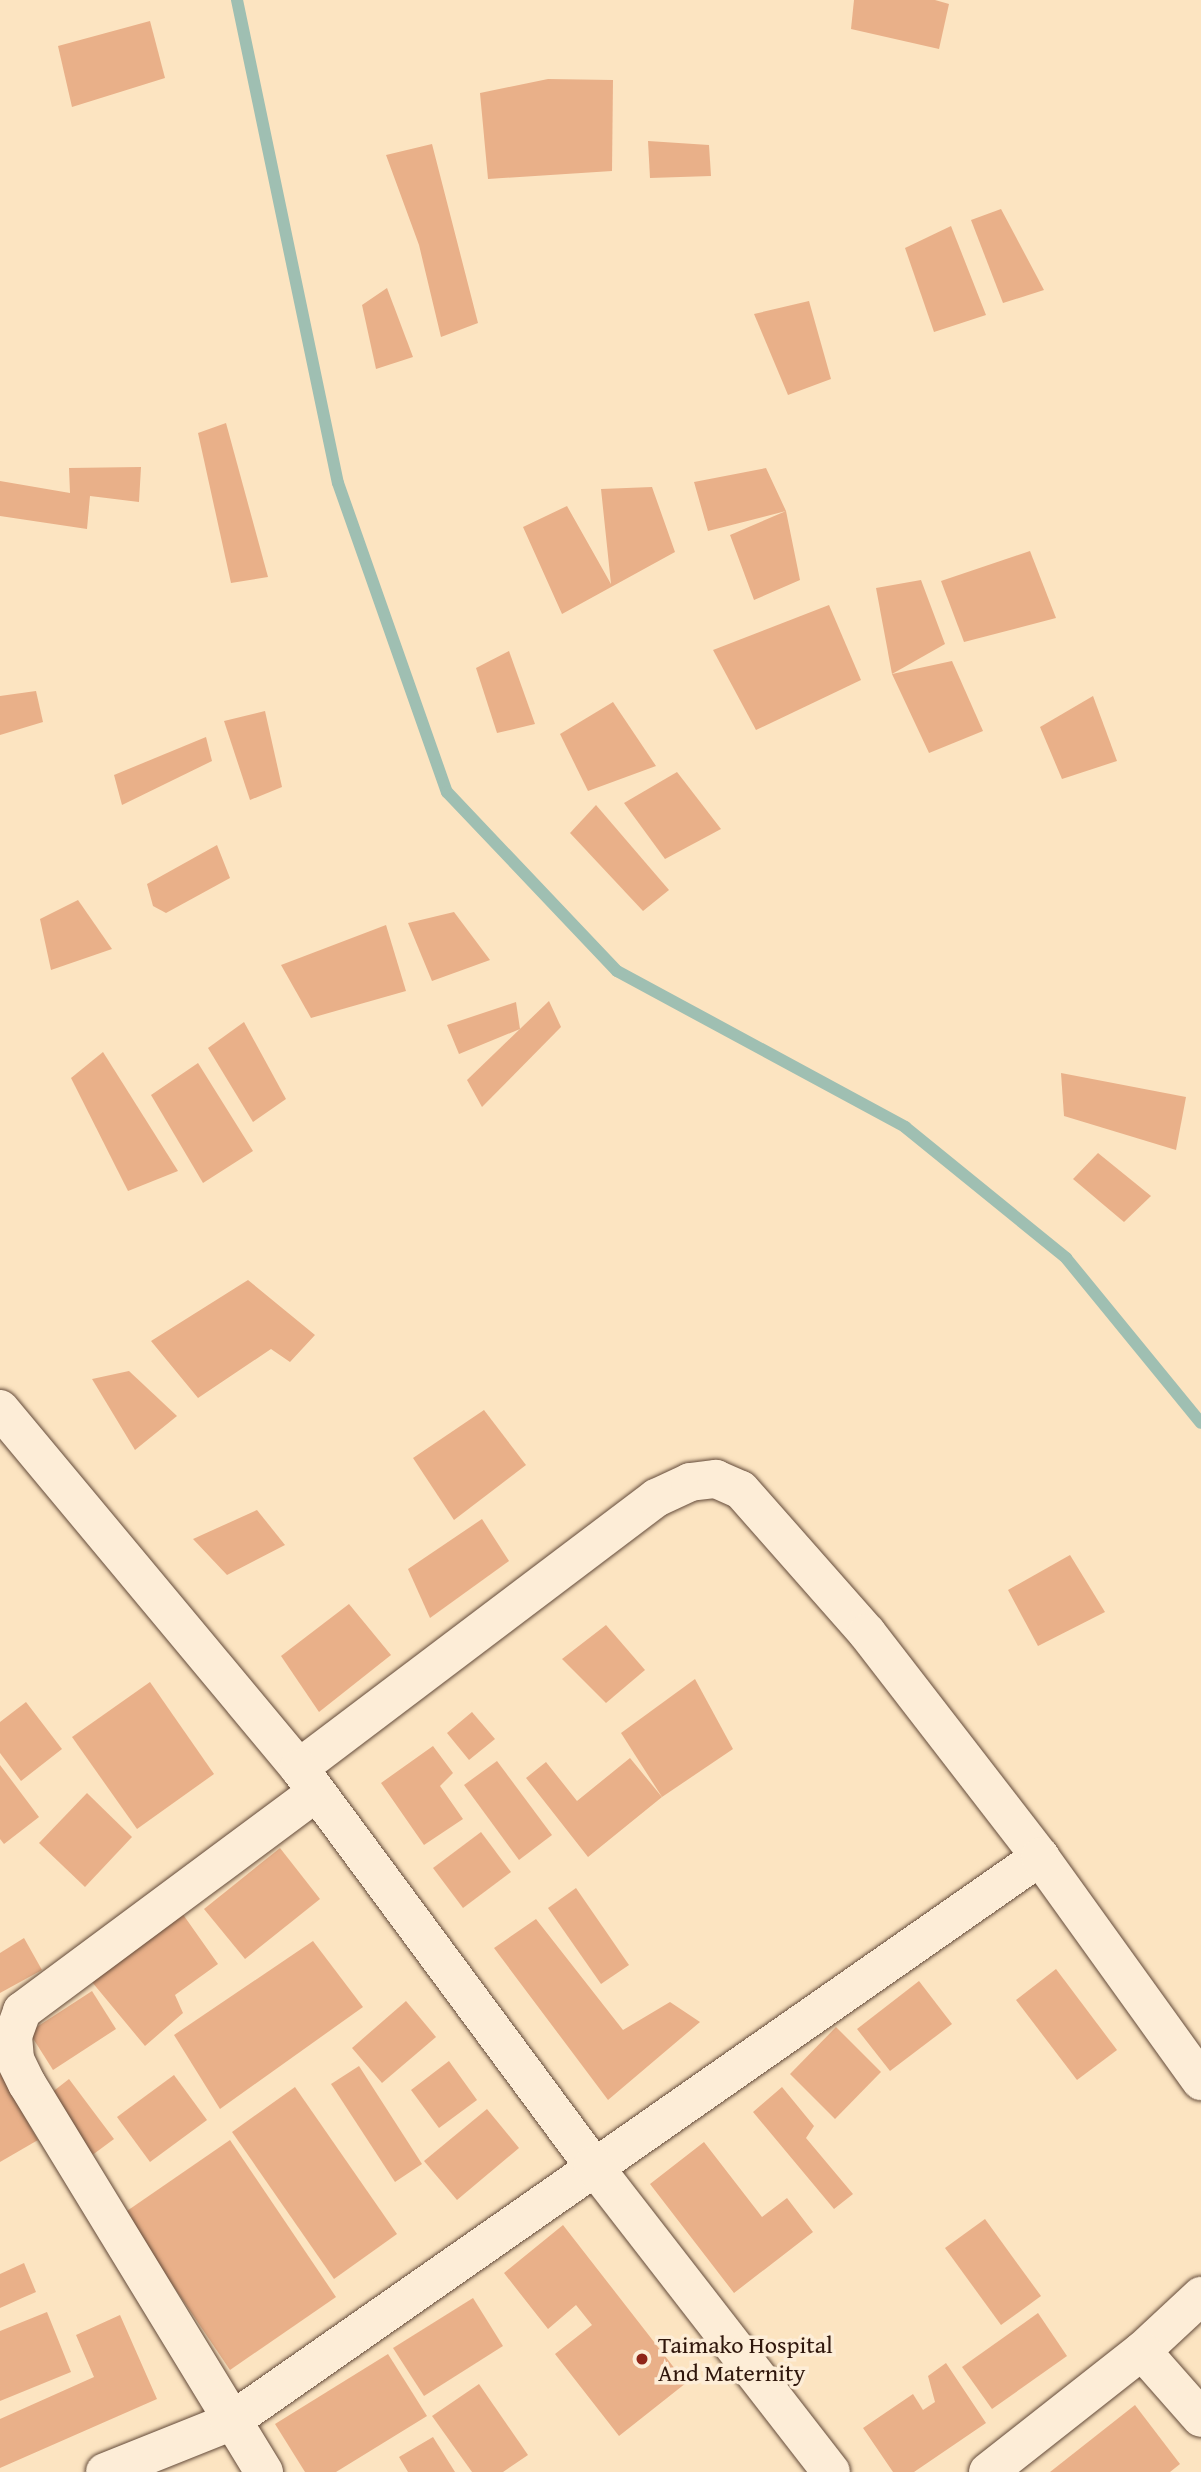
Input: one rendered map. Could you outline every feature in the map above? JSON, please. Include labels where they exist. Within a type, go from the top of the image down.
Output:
[{"type":"street","points":[[2,1414],[307,1781],[593,2165],[831,2472]]},
{"type":"street","points":[[264,2472],[230,2422],[27,2084],[15,2059],[13,2036],[22,2011],[656,1498],[690,1482],[716,1479],[741,1490],[867,1633],[1040,1857],[1201,2081]]},
{"type":"street","points":[[104,2472],[230,2422],[593,2165],[1040,1857]]},
{"type":"street","points":[[988,2472],[1142,2351],[1201,2296]]},
{"type":"street","points":[[1142,2351],[1201,2417]]},
{"type":"building","points":[[854,0],[935,0],[949,4],[939,49],[851,29]]},
{"type":"building","points":[[150,21],[165,78],[72,107],[58,46]]},
{"type":"building","points":[[548,79],[613,80],[612,171],[488,179],[480,93]]},
{"type":"building","points":[[648,141],[709,145],[711,176],[650,178]]},
{"type":"building","points":[[432,144],[478,323],[441,337],[419,245],[386,155]]},
{"type":"building","points":[[1001,209],[1044,290],[1003,303],[971,220]]},
{"type":"building","points":[[951,226],[986,315],[934,332],[905,248]]},
{"type":"building","points":[[387,288],[413,357],[376,369],[362,305]]},
{"type":"building","points":[[809,301],[831,379],[788,395],[754,314]]},
{"type":"building","points":[[226,423],[268,577],[231,583],[198,433]]},
{"type":"building","points":[[141,467],[139,502],[90,496],[87,529],[0,516],[0,481],[70,493],[69,468]]},
{"type":"building","points":[[766,468],[786,511],[708,531],[694,482]]},
{"type":"building","points":[[652,487],[675,552],[562,614],[523,527],[567,506],[611,584],[601,489]]},
{"type":"building","points":[[786,511],[800,580],[754,600],[730,535]]},
{"type":"building","points":[[1030,551],[1056,618],[964,642],[941,581]]},
{"type":"building","points":[[921,580],[945,644],[892,674],[876,588]]},
{"type":"building","points":[[829,605],[861,680],[756,730],[713,650]]},
{"type":"building","points":[[509,651],[535,724],[497,733],[476,668]]},
{"type":"building","points":[[952,661],[983,731],[929,753],[892,674]]},
{"type":"building","points":[[36,691],[43,722],[0,735],[0,696]]},
{"type":"building","points":[[1093,696],[1117,761],[1062,779],[1040,727]]},
{"type":"building","points":[[613,702],[656,766],[588,791],[560,734]]},
{"type":"building","points":[[265,711],[282,787],[250,800],[224,721]]},
{"type":"building","points":[[206,737],[212,761],[122,805],[114,775]]},
{"type":"building","points":[[677,772],[721,829],[665,859],[624,803]]},
{"type":"building","points":[[596,805],[669,890],[643,911],[570,833]]},
{"type":"building","points":[[217,845],[230,878],[166,913],[153,906],[147,884]]},
{"type":"building","points":[[78,900],[112,949],[51,970],[40,919]]},
{"type":"building","points":[[454,912],[490,960],[432,981],[408,923]]},
{"type":"building","points":[[386,925],[406,991],[311,1018],[281,965]]},
{"type":"building","points":[[549,1001],[561,1027],[482,1107],[467,1080]]},
{"type":"building","points":[[516,1002],[520,1029],[459,1054],[447,1025]]},
{"type":"building","points":[[244,1022],[286,1099],[253,1122],[208,1048]]},
{"type":"building","points":[[103,1052],[178,1171],[128,1191],[71,1078]]},
{"type":"building","points":[[198,1063],[253,1151],[203,1183],[151,1095]]},
{"type":"building","points":[[1061,1073],[1186,1097],[1176,1150],[1064,1116]]},
{"type":"building","points":[[1098,1153],[1151,1196],[1124,1222],[1073,1179]]},
{"type":"building","points":[[248,1280],[315,1335],[290,1362],[271,1349],[198,1398],[151,1341]]},
{"type":"building","points":[[129,1371],[177,1416],[135,1450],[92,1379]]},
{"type":"building","points":[[484,1410],[526,1465],[454,1520],[413,1458]]},
{"type":"building","points":[[257,1510],[285,1545],[227,1575],[193,1539]]},
{"type":"building","points":[[482,1519],[509,1561],[430,1618],[408,1569]]},
{"type":"building","points":[[1070,1555],[1105,1612],[1038,1646],[1008,1590]]},
{"type":"building","points":[[349,1604],[391,1655],[319,1712],[281,1656]]},
{"type":"building","points":[[606,1625],[645,1670],[606,1703],[562,1659]]},
{"type":"building","points":[[695,1679],[733,1749],[662,1797],[621,1733]]},
{"type":"building","points":[[150,1682],[214,1774],[137,1829],[72,1737]]},
{"type":"building","points":[[26,1702],[62,1749],[21,1781],[0,1753],[0,1722]]},
{"type":"building","points":[[472,1712],[495,1739],[469,1760],[447,1733]]},
{"type":"building","points":[[433,1746],[453,1773],[440,1786],[463,1819],[424,1845],[381,1783]]},
{"type":"building","points":[[630,1758],[662,1797],[588,1857],[526,1778],[546,1762],[577,1801]]},
{"type":"building","points":[[497,1761],[552,1835],[519,1860],[464,1785]]},
{"type":"building","points":[[0,1765],[39,1817],[4,1844],[0,1839]]},
{"type":"building","points":[[87,1793],[132,1837],[85,1887],[39,1843]]},
{"type":"building","points":[[481,1832],[511,1872],[463,1908],[433,1868]]},
{"type":"building","points":[[280,1848],[320,1899],[245,1959],[204,1909]]},
{"type":"building","points":[[576,1888],[629,1965],[601,1984],[548,1908]]},
{"type":"building","points":[[182,1913],[218,1964],[175,1995],[183,2013],[145,2046],[92,1982]]},
{"type":"building","points":[[536,1919],[623,2030],[670,2002],[700,2022],[608,2100],[494,1948]]},
{"type":"building","points":[[24,1938],[42,1970],[0,1993],[0,1953]]},
{"type":"building","points":[[313,1941],[363,2007],[220,2109],[174,2035]]},
{"type":"building","points":[[1056,1969],[1117,2050],[1077,2080],[1016,2000]]},
{"type":"building","points":[[919,1981],[952,2024],[890,2071],[857,2029]]},
{"type":"building","points":[[92,1991],[116,2029],[53,2070],[29,2032]]},
{"type":"building","points":[[406,2001],[436,2037],[382,2083],[352,2048]]},
{"type":"building","points":[[836,2027],[881,2072],[835,2119],[790,2074]]},
{"type":"building","points":[[449,2061],[477,2100],[439,2128],[411,2090]]},
{"type":"building","points":[[359,2066],[422,2164],[395,2182],[331,2084]]},
{"type":"building","points":[[0,2073],[38,2140],[0,2162]]},
{"type":"building","points":[[174,2075],[207,2120],[150,2162],[117,2117]]},
{"type":"building","points":[[69,2079],[114,2139],[91,2156],[46,2097]]},
{"type":"building","points":[[295,2087],[397,2234],[334,2279],[232,2132]]},
{"type":"building","points":[[782,2087],[814,2126],[806,2138],[853,2194],[834,2209],[753,2112]]},
{"type":"building","points":[[487,2109],[519,2148],[457,2200],[424,2161]]},
{"type":"building","points":[[230,2140],[336,2297],[230,2370],[124,2213]]},
{"type":"building","points":[[704,2142],[762,2217],[787,2198],[813,2232],[734,2293],[650,2184]]},
{"type":"building","points":[[985,2219],[1041,2296],[1001,2325],[945,2248]]},
{"type":"building","points":[[563,2225],[686,2383],[619,2436],[555,2354],[592,2325],[576,2305],[548,2329],[504,2273]]},
{"type":"building","points":[[24,2263],[36,2292],[0,2308],[0,2274]]},
{"type":"building","points":[[473,2298],[503,2346],[424,2396],[393,2348]]},
{"type":"building","points":[[47,2312],[71,2372],[0,2401],[0,2331]]},
{"type":"building","points":[[1038,2313],[1067,2356],[992,2409],[962,2367]]},
{"type":"building","points":[[120,2315],[157,2399],[0,2468],[0,2419],[94,2377],[76,2335]]},
{"type":"building","points":[[388,2354],[427,2416],[336,2472],[305,2472],[275,2424]]},
{"type":"building","points":[[946,2363],[986,2423],[914,2472],[893,2472],[863,2428],[913,2394],[923,2410],[935,2402],[928,2376]]},
{"type":"building","points":[[479,2384],[528,2455],[503,2472],[472,2472],[432,2416]]},
{"type":"building","points":[[1135,2405],[1180,2464],[1170,2472],[1050,2472]]},
{"type":"building","points":[[433,2437],[455,2472],[408,2472],[399,2457]]},
{"type":"waterway","points":[[237,0],[338,483],[447,792],[617,971],[905,1127],[1066,1258],[1201,1423]]},
{"type":"place","name":"Taimako Hospital And Maternity","points":[[642,2359]]}]
